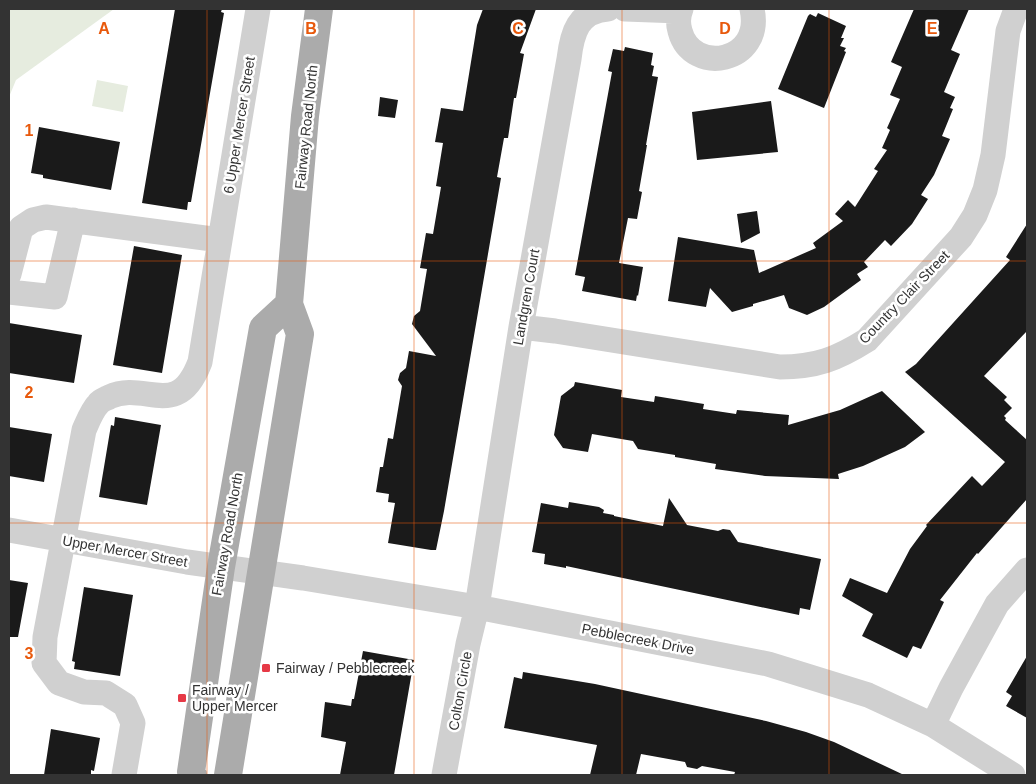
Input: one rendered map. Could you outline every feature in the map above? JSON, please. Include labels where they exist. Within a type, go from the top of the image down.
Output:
[{"type":"main road","name":"Fairway Road North","points":[[193,775],[191,772],[300,334],[289,304],[305,116],[319,9]]},
{"type":"main road","name":"Fairway Road North","points":[[228,775],[241,570],[263,328],[289,304]]},
{"type":"street","name":"6 Upper Mercer Street","points":[[124,775],[133,723],[125,705],[106,693],[84,692],[59,683],[44,662],[44,638],[84,430],[90,415],[100,402],[115,395],[132,393],[160,397],[174,394],[186,385],[195,374],[200,362],[258,9]]},
{"type":"street","name":"Landgren Court","points":[[477,607],[521,327],[572,38],[583,18],[598,9],[608,9]]},
{"type":"street","points":[[625,9],[681,10],[679,24],[682,37],[689,48],[700,55],[713,59],[726,58],[737,53],[746,44],[752,32],[754,19],[752,9]]},
{"type":"street","name":"Country Clair Street","points":[[521,327],[780,367],[799,367],[834,359],[867,340],[961,237],[975,215],[985,190],[993,155],[1008,30],[1018,9]]},
{"type":"street","points":[[9,274],[21,228],[33,220],[46,216],[220,240]]},
{"type":"street","points":[[9,292],[55,297],[73,220]]},
{"type":"street","name":"Upper Mercer Street","points":[[9,530],[241,570]]},
{"type":"street","name":"Pebblecreek Drive","points":[[241,570],[303,578],[477,607],[768,664],[868,695],[933,725],[1013,775]]},
{"type":"street","points":[[933,725],[997,604],[1027,570]]},
{"type":"street","name":"Colton Circle","points":[[444,775],[468,644],[477,607]]},
{"type":"shaded area","points":[[9,9],[114,9],[16,80],[9,97]]},
{"type":"shaded area","points":[[97,80],[128,86],[123,112],[92,106]]},
{"type":"building","points":[[175,9],[222,9],[221,12],[224,13],[191,202],[188,202],[187,210],[142,203]]},
{"type":"building","points":[[483,9],[536,9],[520,53],[524,54],[516,98],[514,98],[508,138],[504,138],[497,177],[501,178],[444,511],[436,550],[431,550],[388,543],[395,503],[388,502],[389,494],[376,492],[380,467],[383,467],[388,438],[393,439],[402,386],[398,380],[400,373],[406,368],[409,351],[436,356],[412,324],[414,316],[420,311],[427,269],[420,268],[426,233],[433,234],[441,187],[436,186],[443,143],[435,142],[441,108],[463,111],[477,25]]},
{"type":"building","points":[[914,9],[969,9],[951,50],[960,54],[944,92],[955,97],[950,108],[953,109],[942,136],[950,139],[934,175],[921,195],[928,199],[912,224],[891,246],[885,240],[864,262],[868,267],[857,274],[861,280],[824,307],[807,315],[789,308],[784,295],[732,312],[710,288],[706,307],[668,301],[678,237],[754,250],[759,273],[816,248],[813,243],[843,221],[835,214],[848,200],[855,207],[878,171],[874,169],[887,150],[882,148],[890,130],[887,128],[900,99],[890,95],[902,67],[891,62]]},
{"type":"building","points":[[818,13],[846,26],[841,38],[844,38],[840,46],[846,48],[844,51],[846,52],[824,108],[778,89],[808,16],[810,14],[816,17]]},
{"type":"building","points":[[625,47],[653,53],[651,65],[654,66],[652,76],[658,77],[639,191],[642,192],[637,219],[628,218],[619,263],[643,267],[636,301],[582,291],[585,277],[575,275],[612,72],[608,71],[613,49],[624,51]]},
{"type":"building","points":[[380,97],[398,100],[395,118],[378,116]]},
{"type":"building","points":[[771,101],[778,152],[697,160],[692,112]]},
{"type":"building","points":[[39,127],[120,142],[111,190],[43,178],[43,175],[31,173]]},
{"type":"building","points":[[757,211],[760,233],[741,243],[737,214]]},
{"type":"building","points":[[1027,224],[1027,331],[984,376],[1007,397],[1004,400],[1012,408],[1004,416],[1005,420],[1027,440],[1027,499],[977,553],[940,600],[944,602],[921,649],[913,646],[907,658],[862,636],[873,614],[842,596],[850,578],[887,593],[910,549],[926,525],[972,476],[982,486],[1005,462],[905,372],[916,364],[1010,260],[1006,257]]},
{"type":"building","points":[[134,246],[182,255],[162,373],[113,365]]},
{"type":"building","points":[[9,323],[82,335],[74,383],[9,373]]},
{"type":"building","points":[[575,382],[622,390],[621,397],[654,402],[655,396],[704,404],[703,409],[736,414],[737,410],[789,415],[788,425],[840,410],[882,391],[925,432],[905,447],[863,466],[838,474],[839,479],[765,476],[715,469],[716,464],[638,449],[633,441],[592,434],[588,452],[563,448],[554,435],[561,396],[574,386]]},
{"type":"building","points":[[115,417],[161,425],[147,505],[99,497],[111,425],[114,426]]},
{"type":"building","points":[[9,427],[52,434],[44,482],[9,476]]},
{"type":"building","points":[[669,498],[687,525],[718,531],[723,529],[730,530],[738,542],[821,559],[810,610],[800,608],[799,615],[566,566],[566,568],[544,564],[545,554],[532,552],[541,503],[568,508],[569,502],[599,507],[604,510],[603,513],[663,526]]},
{"type":"building","points":[[9,580],[28,583],[18,637],[9,637]]},
{"type":"building","points":[[84,587],[133,595],[120,676],[74,669],[75,662],[72,661]]},
{"type":"building","points":[[363,651],[414,660],[394,775],[340,775],[346,742],[321,737],[325,702],[351,706]]},
{"type":"building","points":[[1027,656],[1027,718],[1006,706],[1012,696],[1006,692]]},
{"type":"building","points":[[523,672],[595,684],[766,721],[834,742],[904,775],[734,775],[735,772],[702,766],[697,769],[687,767],[685,762],[641,754],[636,775],[590,775],[597,745],[504,728],[514,677],[522,679]]},
{"type":"building","points":[[51,729],[100,738],[94,771],[91,770],[91,775],[44,775]]},
{"type":"place","name":"Fairway / Pebblecreek","points":[[266,668]]},
{"type":"place","name":"Fairway / Upper Mercer","points":[[182,698]]}]
